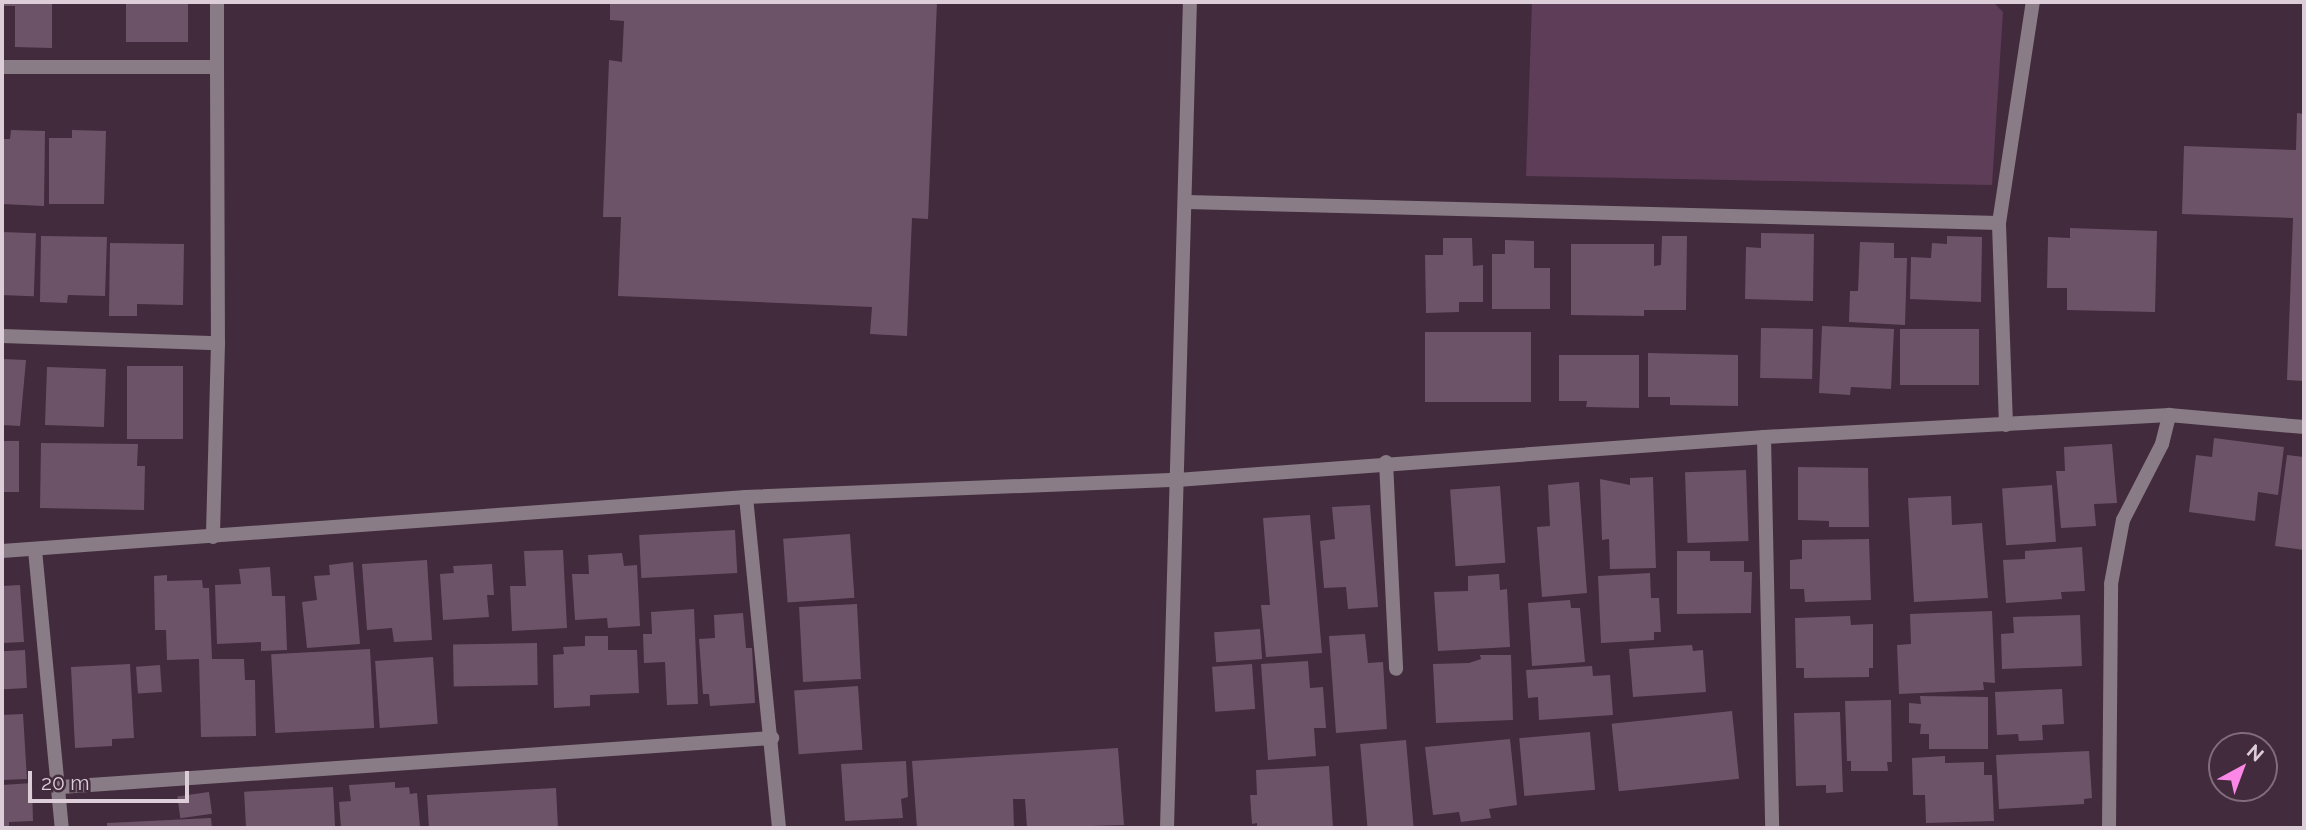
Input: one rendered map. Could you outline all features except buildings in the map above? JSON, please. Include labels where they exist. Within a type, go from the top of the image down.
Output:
[{"type":"street","points":[[213,537],[218,343],[217,2]]},
{"type":"street","points":[[1167,828],[1187,202],[1190,2]]},
{"type":"street","points":[[2006,425],[1999,223],[2033,2]]},
{"type":"street","points":[[2,67],[217,67]]},
{"type":"street","points":[[1187,202],[1999,223]]},
{"type":"street","points":[[2,336],[218,343]]},
{"type":"street","points":[[2109,828],[2111,584],[2123,520],[2162,444],[2169,415]]},
{"type":"street","points":[[2,551],[746,498],[1177,480],[1386,462],[1764,437],[2169,415],[2304,427]]},
{"type":"street","points":[[1764,437],[1772,828]]},
{"type":"street","points":[[1386,462],[1396,669]]},
{"type":"street","points":[[746,498],[779,828]]},
{"type":"street","points":[[35,550],[61,787],[62,828]]},
{"type":"street","points":[[61,787],[772,738]]},
{"type":"shaded area","points":[[1532,2],[1993,2],[2003,12],[1992,185],[1526,176]]}]
